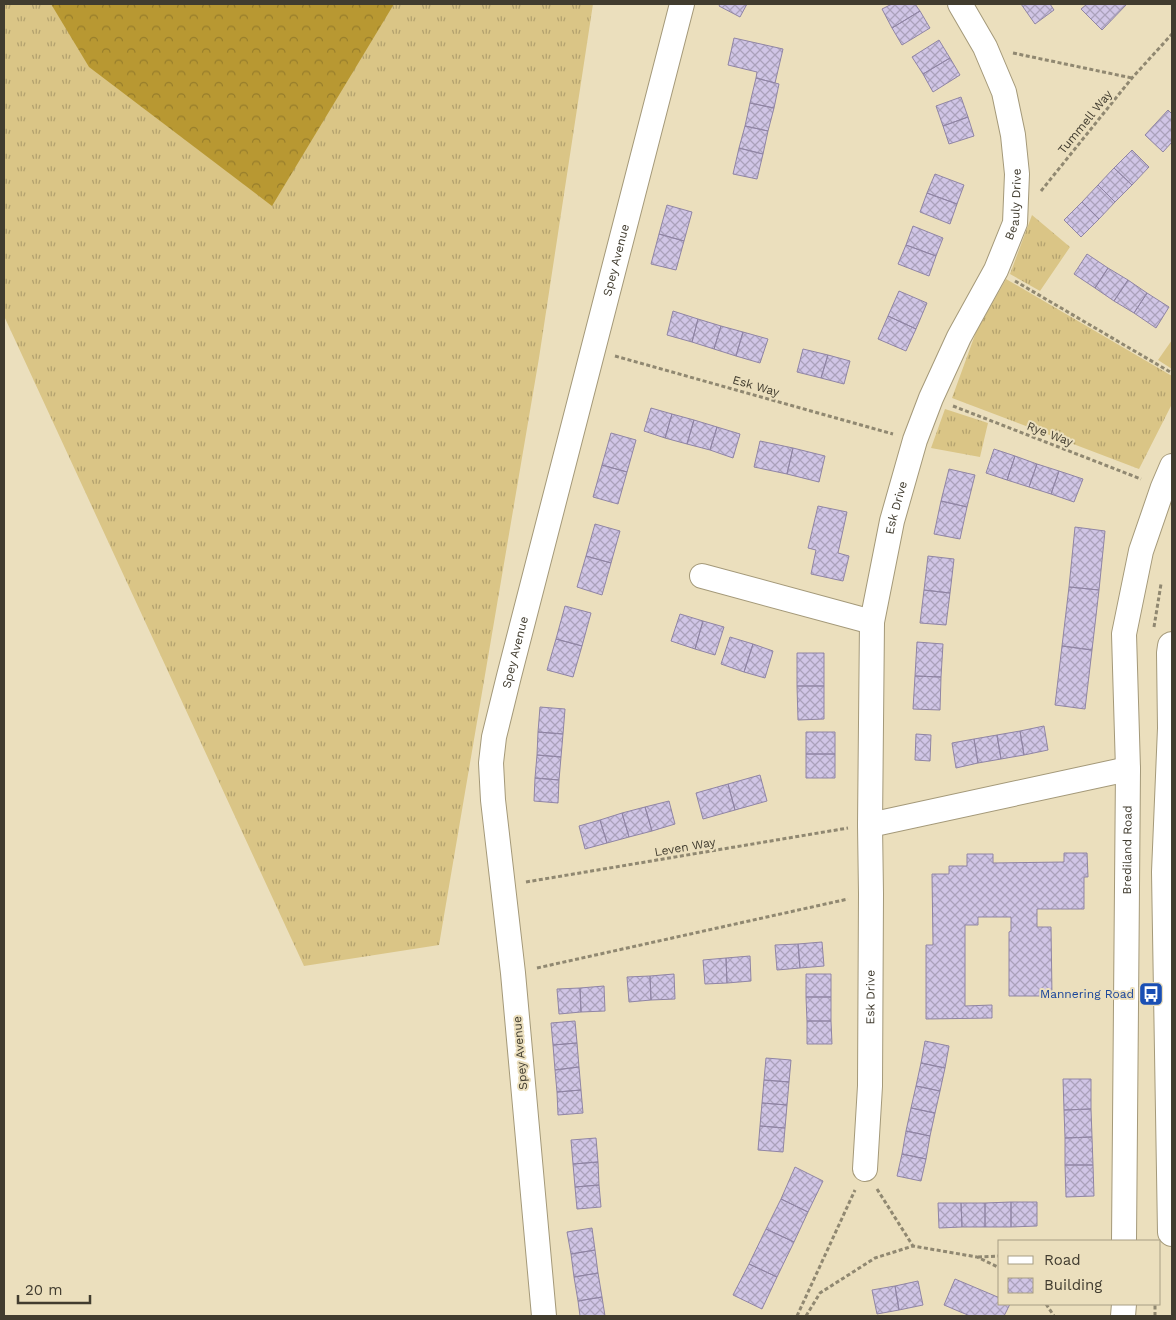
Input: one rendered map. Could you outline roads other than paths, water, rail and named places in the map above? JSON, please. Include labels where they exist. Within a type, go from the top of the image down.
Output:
[{"type":"street","name":"Spey Avenue","points":[[544,1316],[513,973],[492,791],[491,763],[494,737],[682,4]]},
{"type":"street","name":"Beauly Drive","points":[[932,398],[959,337],[996,270],[1015,223],[1017,174],[1013,135],[1004,92],[985,46],[960,4]]},
{"type":"street","name":"Esk Drive","points":[[865,1169],[870,1086],[872,622],[892,521],[915,440],[932,398]]},
{"type":"street","name":"Brediland Road","points":[[1124,1240],[1128,769],[1124,634],[1141,551],[1162,487],[1172,466]]},
{"type":"street","points":[[702,576],[872,622]]},
{"type":"street","points":[[1172,646],[1172,728],[1166,872],[1172,1232]]},
{"type":"street","points":[[870,825],[1128,769]]},
{"type":"place","name":"Mannering Road","points":[[1151,994]]}]
